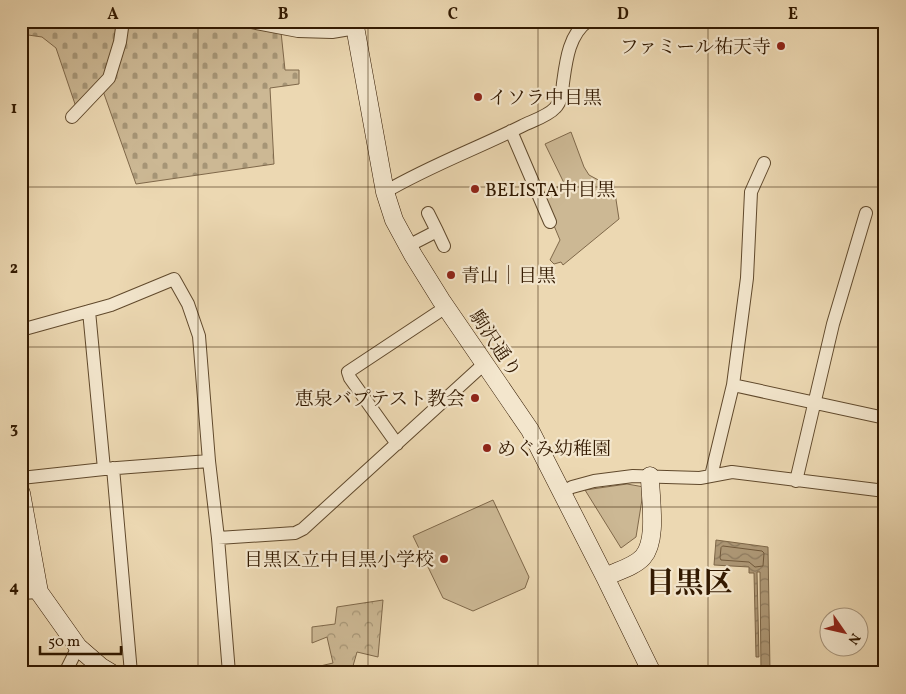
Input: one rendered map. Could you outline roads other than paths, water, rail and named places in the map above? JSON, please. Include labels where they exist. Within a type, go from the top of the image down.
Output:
[{"type":"main road","name":"駒沢通り","points":[[355,24],[385,192],[394,220],[446,307],[530,430],[606,577],[652,673]]},
{"type":"main road","points":[[606,577],[638,562],[649,549],[652,525],[650,476]]},
{"type":"main road","points":[[21,494],[39,592],[78,647],[111,673]]},
{"type":"street","points":[[72,117],[109,78],[120,42],[123,21]]},
{"type":"street","points":[[246,21],[298,31],[332,32],[355,24]]},
{"type":"street","points":[[385,192],[415,174],[511,132],[554,110],[560,102],[573,37],[588,21]]},
{"type":"street","points":[[511,132],[550,222]]},
{"type":"street","points":[[711,476],[733,384],[747,278],[751,192],[764,162]]},
{"type":"street","points":[[428,213],[444,246]]},
{"type":"street","points":[[796,481],[833,324],[866,213]]},
{"type":"street","points":[[408,246],[437,231]]},
{"type":"street","points":[[21,330],[111,305],[174,279],[188,304],[199,336],[229,673]]},
{"type":"street","points":[[397,444],[348,372],[446,307]]},
{"type":"street","points":[[89,311],[109,468],[131,673]]},
{"type":"street","points":[[218,538],[295,532],[302,529],[484,364]]},
{"type":"street","points":[[733,384],[885,418]]},
{"type":"street","points":[[21,478],[109,468],[209,461]]},
{"type":"street","points":[[562,492],[594,481],[633,476],[700,478],[732,472],[885,491]]},
{"type":"street","points":[[21,593],[39,592]]},
{"type":"street","points":[[65,673],[78,647]]},
{"type":"water","points":[[716,540],[768,547],[770,672],[761,672],[760,572],[757,572],[759,657],[756,657],[754,573],[749,573],[749,567],[714,565]]},
{"type":"place","name":"ファミール祐天寺","points":[[781,46]]},
{"type":"place","name":"イソラ中目黒","points":[[478,97]]},
{"type":"place","name":"BELISTA中目黒","points":[[475,189]]},
{"type":"place","name":"青山｜目黒","points":[[451,275]]},
{"type":"place","name":"恵泉バプテスト教会","points":[[475,398]]},
{"type":"place","name":"めぐみ幼稚園","points":[[487,448]]},
{"type":"place","name":"目黒区立中目黒小学校","points":[[444,559]]},
{"type":"district","name":"目黒区","points":[[689,582]]}]
